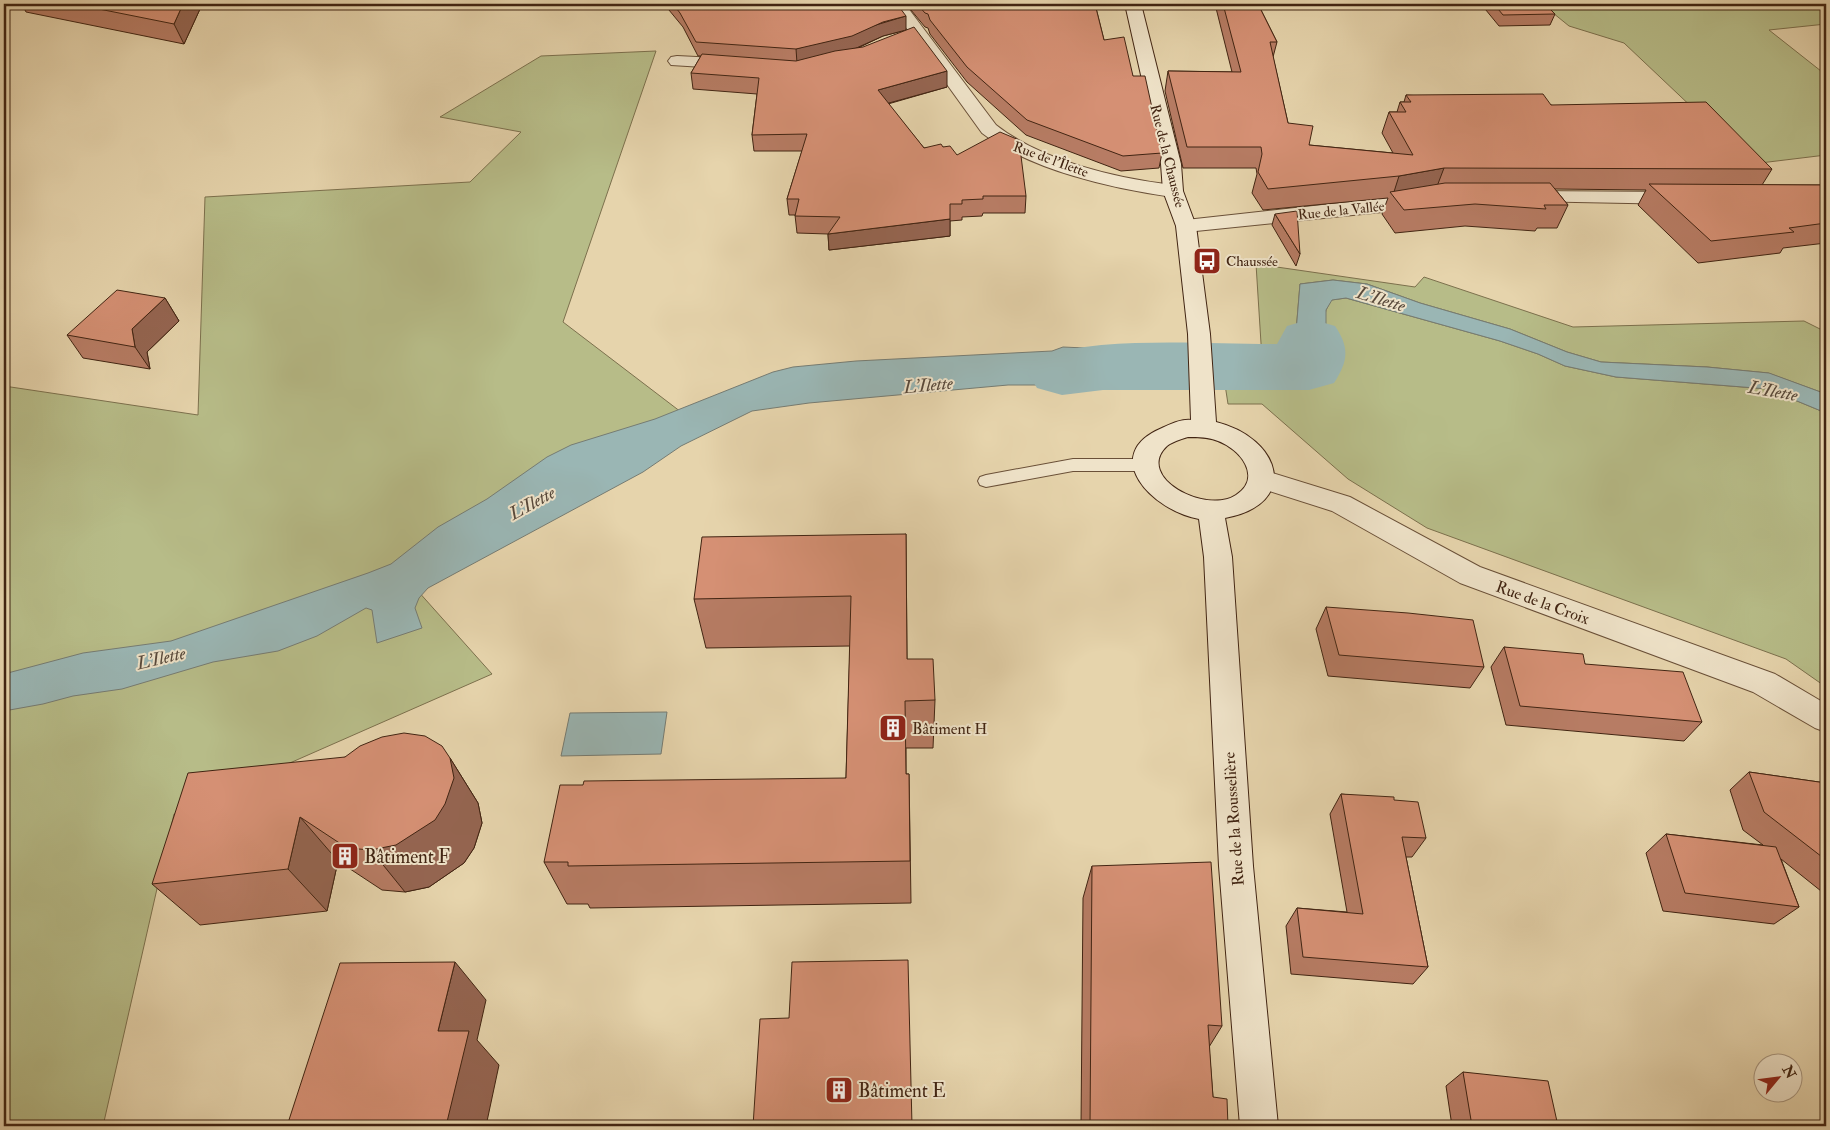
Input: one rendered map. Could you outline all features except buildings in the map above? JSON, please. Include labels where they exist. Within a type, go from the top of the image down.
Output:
[{"type":"street","name":"Rue de l'Îlette","points":[[897,4],[921,33],[989,129],[1007,143],[1126,185],[1173,191]]},
{"type":"street","name":"Rue de la Chaussée","points":[[1133,4],[1171,164],[1173,191],[1186,226],[1199,334],[1200,384],[1204,428]]},
{"type":"street","points":[[898,40],[921,33]]},
{"type":"street","points":[[677,62],[753,65]]},
{"type":"street","points":[[1501,197],[1697,198]]},
{"type":"street","name":"Rue de la Vallée","points":[[1186,226],[1445,198]]},
{"type":"street","points":[[1185,428],[1204,428],[1223,432],[1240,440],[1261,466],[1262,480],[1257,492],[1246,502],[1230,509],[1210,511],[1191,508],[1173,501],[1159,491],[1149,478],[1144,465],[1146,452],[1155,440],[1168,432],[1185,428]]},
{"type":"street","name":"Rue de la Croix","points":[[1262,480],[1341,504],[1470,575],[1764,683],[1826,719]]},
{"type":"street","name":"Rue de la Rousselière","points":[[1210,511],[1218,557],[1235,857],[1259,1126]]},
{"type":"lane","points":[[986,481],[1073,465],[1144,465]]},
{"type":"green space","points":[[1542,4],[1826,4],[1826,24],[1769,30],[1826,75],[1826,155],[1752,164],[1624,43],[1569,26]]},
{"type":"green space","points":[[656,51],[563,322],[681,412],[400,571],[492,674],[174,814],[103,1126],[4,1126],[4,386],[198,415],[205,197],[470,182],[521,132],[440,117],[541,56]]},
{"type":"green space","points":[[1256,264],[1415,287],[1424,277],[1573,327],[1804,321],[1826,332],[1826,394],[1768,373],[1707,367],[1601,362],[1567,352],[1510,329],[1420,303],[1367,284],[1333,280],[1300,284],[1295,344],[1284,356],[1262,359]]},
{"type":"green space","points":[[1346,298],[1500,341],[1538,354],[1565,366],[1616,377],[1768,389],[1826,413],[1826,687],[1786,659],[1427,528],[1348,479],[1262,404],[1228,404],[1224,378],[1228,380],[1289,382],[1313,378],[1326,310],[1331,300]]},
{"type":"water","points":[[1333,280],[1367,284],[1420,303],[1510,329],[1567,352],[1601,362],[1707,367],[1769,373],[1826,394],[1826,413],[1768,389],[1616,377],[1565,366],[1538,354],[1500,341],[1346,298],[1332,300],[1326,310],[1326,369],[1313,378],[1289,382],[1227,380],[1224,378],[1223,356],[1272,359],[1289,351],[1295,344],[1300,284]]},
{"type":"water","points":[[1063,347],[1174,352],[1176,379],[1102,375],[1076,377],[1051,385],[1008,385],[809,403],[752,411],[681,446],[643,472],[428,588],[419,598],[415,608],[422,628],[377,643],[372,610],[366,608],[317,636],[278,651],[213,662],[122,689],[73,696],[4,711],[4,674],[83,653],[171,641],[391,564],[438,527],[487,499],[547,457],[571,445],[655,419],[773,372],[793,367],[856,361],[1052,351]]},
{"type":"water","points":[[667,712],[661,754],[561,756],[570,713]]},
{"type":"waterway","name":"L'Ilette","points":[[1062,372],[1103,367],[1309,367],[1311,341]]},
{"type":"place","name":"Chaussée","points":[[1207,261]]},
{"type":"place","name":"Bâtiment H","points":[[893,728]]},
{"type":"place","name":"Bâtiment F","points":[[345,856]]},
{"type":"place","name":"Bâtiment E","points":[[839,1090]]}]
